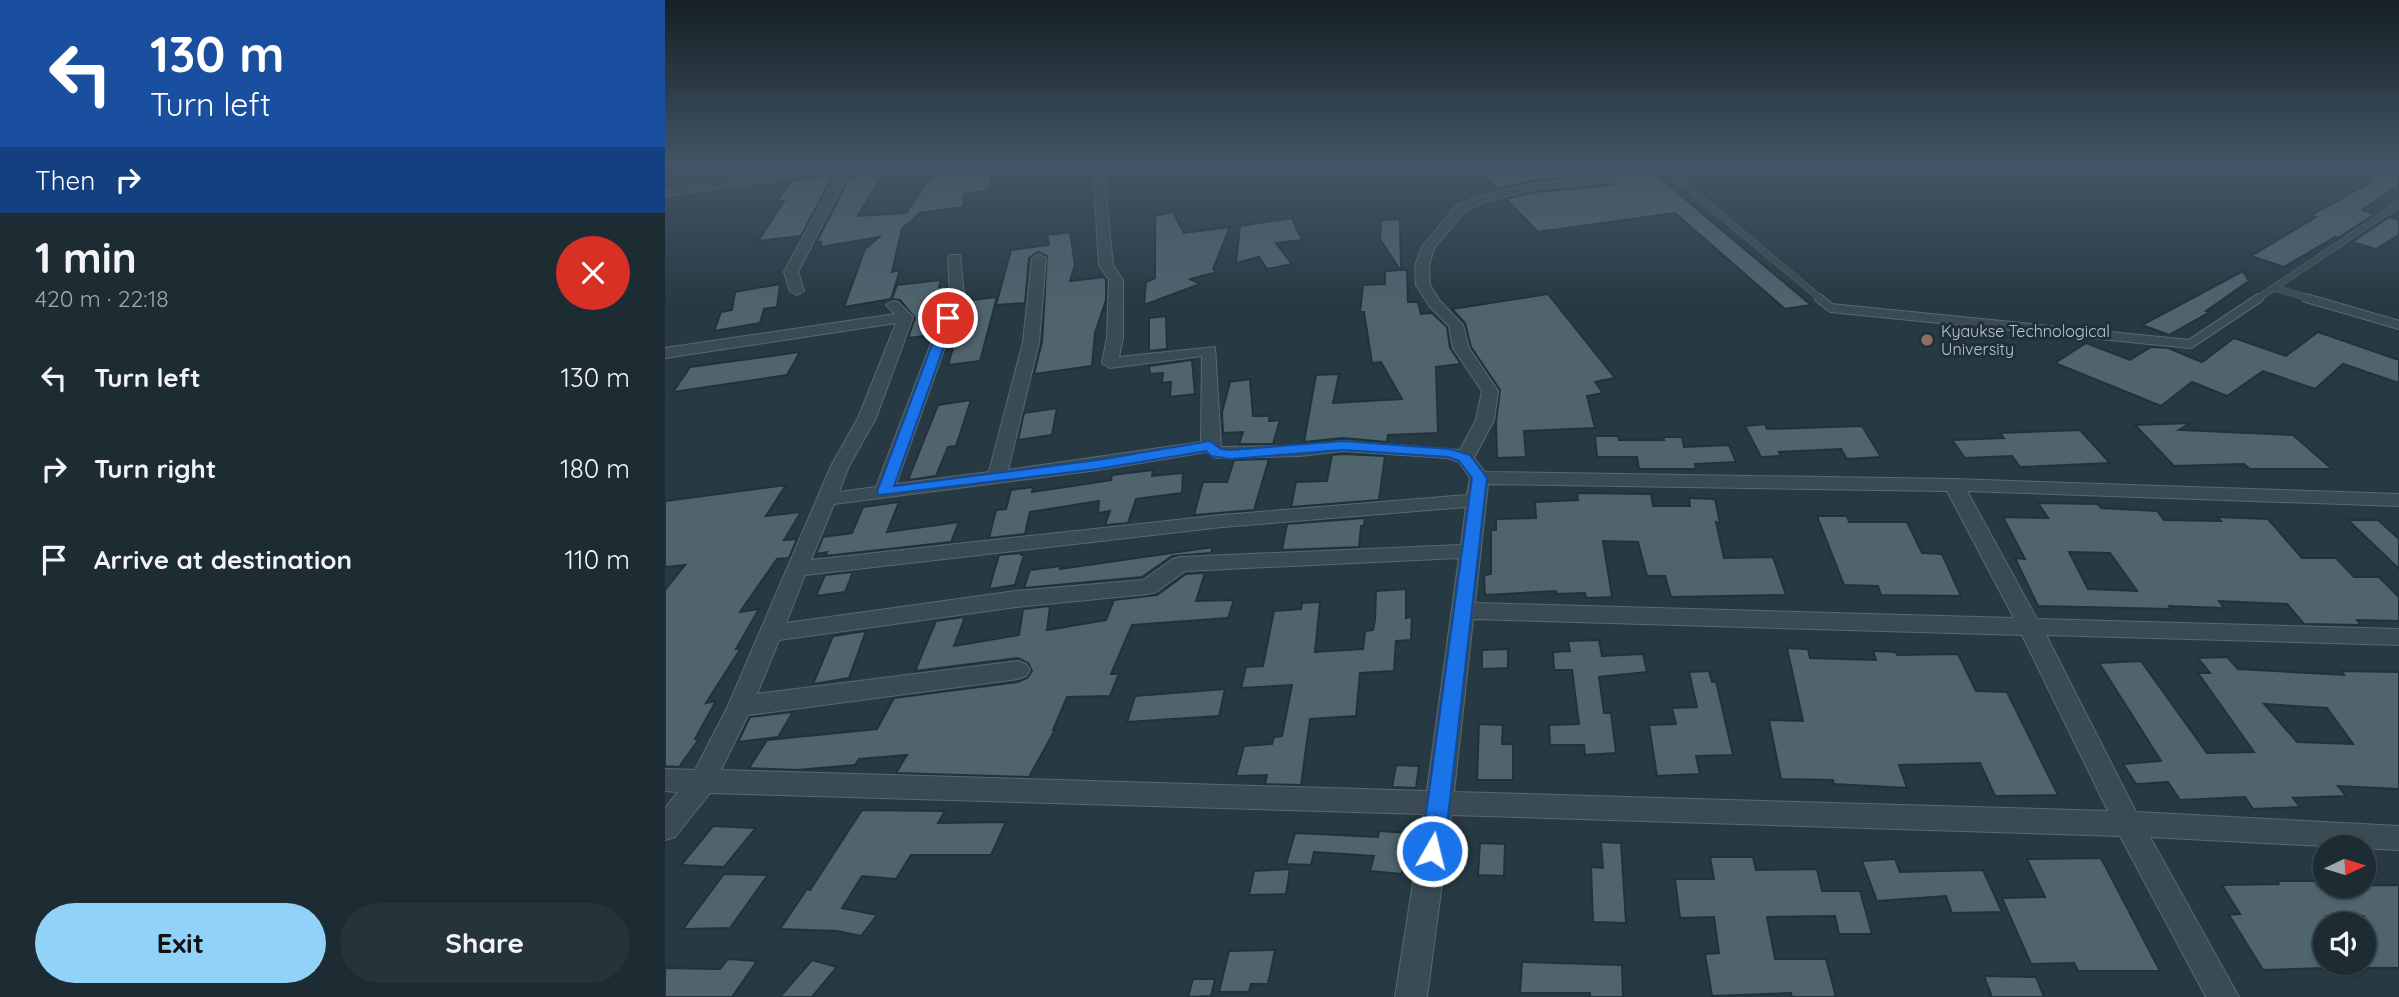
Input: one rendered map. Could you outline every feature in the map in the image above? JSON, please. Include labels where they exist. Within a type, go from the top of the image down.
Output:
[{"type":"street","points":[[797,292],[791,272],[822,213]]},
{"type":"street","points":[[1102,213],[1106,265],[1116,281],[1115,338],[1110,363],[1209,350],[1210,446],[1216,453],[1343,446],[1450,453],[1473,479]]},
{"type":"street","points":[[1411,997],[1463,611],[1470,551],[1473,479],[1490,391],[1461,348],[1456,325],[1435,304],[1423,285],[1422,266],[1429,247],[1457,213]]},
{"type":"street","points":[[884,492],[957,294],[955,258]]},
{"type":"street","points":[[997,478],[1031,342],[1039,258]]},
{"type":"street","points":[[665,353],[900,311],[867,418],[840,466],[740,706],[703,781],[665,828]]},
{"type":"street","points":[[827,499],[997,478],[1210,446]]},
{"type":"street","points":[[797,569],[1174,524],[1325,510],[1473,479],[1954,485],[2399,500]]},
{"type":"street","points":[[1954,485],[2030,627],[2128,824],[2223,997]]},
{"type":"street","points":[[771,633],[1016,599],[1149,587],[1180,564],[1470,551]]},
{"type":"street","points":[[1463,611],[2399,637]]},
{"type":"street","points":[[740,706],[1018,670]]},
{"type":"street","points":[[665,780],[2128,824],[2399,838]]},
{"type":"lane","points":[[1717,213],[1831,309],[2190,344],[2386,213]]},
{"type":"lane","points":[[2274,288],[2399,326]]},
{"type":"building","points":[[777,213],[813,213],[801,236],[758,241]]},
{"type":"building","points":[[832,213],[860,213],[858,216],[923,213],[902,229],[892,272],[900,270],[891,299],[844,307],[865,249],[879,237],[821,247],[821,242],[816,243]]},
{"type":"building","points":[[1173,213],[1184,233],[1230,227],[1213,269],[1217,272],[1190,279],[1200,284],[1144,305],[1146,282],[1155,278],[1155,216]]},
{"type":"building","points":[[1519,213],[1701,213],[1811,305],[1785,309],[1675,213],[1538,232]]},
{"type":"building","points":[[2316,213],[2375,214],[2338,238],[2335,237],[2284,267],[2251,256],[2316,217],[2310,216]]},
{"type":"building","points":[[2389,217],[2399,220],[2399,235],[2376,249],[2352,242]]},
{"type":"building","points":[[1292,218],[1302,240],[1276,243],[1292,264],[1267,269],[1259,257],[1236,263],[1240,226]]},
{"type":"building","points":[[1400,219],[1401,270],[1407,270],[1408,302],[1418,302],[1421,314],[1432,313],[1447,327],[1450,348],[1461,364],[1436,367],[1438,433],[1388,435],[1387,442],[1343,438],[1304,442],[1316,375],[1339,374],[1333,403],[1402,399],[1381,362],[1372,363],[1364,312],[1360,312],[1363,285],[1385,284],[1385,271],[1400,270],[1380,239],[1381,220]]},
{"type":"building","points":[[1070,232],[1075,265],[1070,281],[1104,277],[1106,280],[1106,300],[1095,333],[1092,366],[1034,374],[1042,342],[1047,256],[1038,252],[1029,258],[1025,303],[996,305],[1011,250],[1049,245],[1047,235]]},
{"type":"building","points":[[2243,271],[2249,281],[2206,311],[2210,312],[2169,335],[2142,325]]},
{"type":"building","points":[[941,280],[939,287],[947,286],[944,295],[947,295],[932,335],[908,338],[915,318],[900,300],[892,299],[897,285]]},
{"type":"building","points":[[780,284],[777,307],[764,309],[760,323],[714,331],[721,312],[732,310],[735,292]]},
{"type":"building","points":[[1548,294],[1615,378],[1595,382],[1603,393],[1587,396],[1595,428],[1524,431],[1526,457],[1497,458],[1496,422],[1500,390],[1471,347],[1465,323],[1452,309]]},
{"type":"building","points":[[997,297],[980,361],[948,365],[958,331],[953,332],[964,301]]},
{"type":"building","points":[[1166,316],[1167,349],[1149,351],[1149,318]]},
{"type":"building","points":[[2318,332],[2399,360],[2399,383],[2343,364],[2315,389],[2263,371],[2227,396],[2192,382],[2161,406],[2055,363],[2086,343],[2130,360],[2151,347],[2168,348],[2202,362],[2234,338],[2286,356]]},
{"type":"building","points":[[800,352],[787,375],[673,392],[690,367]]},
{"type":"building","points":[[1192,360],[1195,394],[1170,397],[1171,382],[1162,383],[1163,373],[1150,374],[1149,366]]},
{"type":"building","points":[[1250,379],[1253,416],[1270,416],[1269,421],[1280,420],[1273,444],[1239,444],[1243,432],[1223,433],[1222,412],[1230,382]]},
{"type":"building","points":[[971,400],[956,446],[948,447],[936,476],[908,480],[938,405]]},
{"type":"building","points":[[1057,408],[1052,435],[1018,440],[1024,413]]},
{"type":"building","points":[[2190,423],[2179,430],[2293,435],[2332,469],[2250,469],[2244,464],[2174,466],[2135,425]]},
{"type":"building","points":[[1765,424],[1767,429],[1862,426],[1881,457],[1847,459],[1841,449],[1779,452],[1781,456],[1761,457],[1745,426]]},
{"type":"building","points":[[2080,430],[2110,463],[2020,467],[2012,456],[1965,458],[1952,440],[2004,438],[2000,433]]},
{"type":"building","points":[[1595,436],[1618,436],[1619,440],[1664,440],[1663,437],[1682,437],[1684,447],[1729,445],[1736,462],[1695,464],[1696,469],[1639,469],[1637,457],[1597,457]]},
{"type":"building","points":[[1332,455],[1385,456],[1379,500],[1291,507],[1296,482],[1327,481]]},
{"type":"building","points":[[1269,459],[1254,510],[1194,515],[1203,482],[1227,482],[1234,460]]},
{"type":"building","points":[[1153,470],[1152,476],[1183,473],[1182,493],[1136,499],[1128,523],[1105,525],[1110,511],[1098,513],[1099,501],[1030,512],[1025,534],[989,538],[996,510],[1006,509],[1011,490],[1033,487],[1032,492],[1111,480],[1112,475]]},
{"type":"building","points":[[786,485],[766,516],[801,512],[784,540],[797,539],[789,558],[777,559],[740,612],[759,609],[736,649],[741,648],[706,703],[716,701],[695,739],[699,739],[679,767],[665,766],[665,590],[685,565],[665,567],[665,501]]},
{"type":"building","points":[[1577,493],[1651,494],[1653,506],[1690,506],[1689,498],[1715,499],[1720,523],[1716,522],[1724,558],[1773,557],[1786,595],[1671,597],[1665,576],[1647,576],[1638,542],[1603,541],[1612,597],[1586,598],[1585,593],[1556,594],[1556,591],[1485,595],[1484,575],[1491,574],[1491,530],[1496,530],[1496,519],[1536,518],[1535,502],[1578,500]]},
{"type":"building","points":[[899,502],[887,532],[959,522],[951,542],[825,556],[827,552],[816,554],[823,537],[852,533],[863,507]]},
{"type":"building","points":[[2038,503],[2098,504],[2101,508],[2157,511],[2164,520],[2221,521],[2217,517],[2268,519],[2302,558],[2336,558],[2354,577],[2379,577],[2399,597],[2399,621],[2357,620],[2361,625],[2304,624],[2287,604],[2219,601],[2224,608],[2038,606],[2015,558],[2025,559],[2003,517],[2048,518]],"holes":[[[2069,552],[2110,553],[2137,591],[2088,589]]]},
{"type":"building","points":[[1817,516],[1847,516],[1849,522],[1907,522],[1922,553],[1942,554],[1961,596],[1881,595],[1878,586],[1844,585]]},
{"type":"building","points":[[1365,518],[1364,526],[1361,526],[1359,547],[1282,550],[1287,524]]},
{"type":"building","points":[[2348,520],[2378,520],[2399,539],[2399,569]]},
{"type":"building","points":[[1213,547],[1211,553],[1172,556],[1142,577],[1024,588],[1030,570],[1061,566],[1060,569]]},
{"type":"building","points":[[999,555],[1024,555],[1015,585],[989,589]]},
{"type":"building","points":[[853,572],[845,592],[816,596],[825,575]]},
{"type":"building","points":[[1205,573],[1196,601],[1234,600],[1228,618],[1132,625],[1111,674],[1119,674],[1110,696],[1067,697],[1055,730],[1029,777],[896,773],[907,755],[859,759],[855,765],[796,770],[749,768],[767,740],[877,729],[894,698],[1018,682],[1027,678],[1032,671],[1028,663],[1018,658],[915,671],[936,621],[965,617],[954,646],[1019,635],[1023,609],[1050,606],[1047,630],[1106,620],[1114,600],[1157,595],[1186,574]]},
{"type":"building","points":[[1406,589],[1406,618],[1412,617],[1411,640],[1396,641],[1394,671],[1360,673],[1356,716],[1310,719],[1301,785],[1265,784],[1267,775],[1236,776],[1244,746],[1272,744],[1274,737],[1282,736],[1292,685],[1241,688],[1246,667],[1263,666],[1274,611],[1301,609],[1302,603],[1320,602],[1315,652],[1363,649],[1365,631],[1373,630],[1376,591]]},
{"type":"building","points":[[866,631],[849,678],[813,684],[833,636]]},
{"type":"building","points":[[1599,640],[1602,656],[1643,654],[1647,672],[1599,677],[1604,713],[1611,713],[1616,753],[1585,755],[1584,745],[1550,745],[1549,725],[1579,724],[1572,670],[1554,670],[1553,652],[1570,651],[1568,641]]},
{"type":"building","points":[[1787,648],[1808,649],[1810,658],[1876,660],[1873,651],[1896,652],[1897,655],[1958,654],[1976,691],[2007,692],[2058,795],[1995,796],[1980,763],[1899,765],[1907,788],[1834,784],[1833,780],[1781,779],[1769,720],[1803,721]]},
{"type":"building","points":[[1508,649],[1508,668],[1482,669],[1482,650]]},
{"type":"building","points":[[2227,657],[2238,669],[2344,675],[2341,671],[2399,672],[2399,789],[2338,786],[2346,796],[2293,798],[2300,807],[2253,809],[2245,797],[2180,800],[2168,782],[2136,784],[2123,764],[2161,761],[2099,663],[2141,661],[2207,753],[2254,752],[2198,673],[2210,673],[2198,658]],"holes":[[[2264,704],[2327,708],[2353,744],[2297,742]]]},
{"type":"building","points":[[1709,671],[1712,682],[1716,681],[1733,755],[1696,756],[1700,774],[1657,776],[1649,725],[1676,724],[1672,708],[1697,707],[1689,672]]},
{"type":"building","points":[[1225,689],[1219,716],[1127,722],[1135,696]]},
{"type":"building","points":[[793,712],[778,737],[738,742],[750,717]]},
{"type":"building","points":[[1479,724],[1503,725],[1502,744],[1513,744],[1513,780],[1477,780]]},
{"type":"building","points":[[1396,765],[1419,766],[1416,788],[1392,787]]},
{"type":"building","points":[[862,810],[945,811],[938,823],[1006,822],[991,855],[911,855],[896,879],[862,876],[842,908],[877,915],[861,936],[837,931],[780,929],[807,889],[810,890]]},
{"type":"building","points":[[713,826],[756,828],[724,867],[681,865]]},
{"type":"building","points":[[1379,831],[1410,833],[1402,874],[1370,871],[1374,856],[1314,852],[1311,865],[1286,864],[1295,833],[1378,837]]},
{"type":"building","points":[[1601,842],[1621,843],[1626,923],[1593,922],[1591,867],[1603,868]]},
{"type":"building","points":[[1480,843],[1505,844],[1504,876],[1478,875]]},
{"type":"building","points":[[1710,857],[1753,857],[1756,870],[1817,869],[1822,891],[1860,891],[1872,934],[1839,934],[1835,916],[1767,917],[1775,959],[1826,959],[1836,997],[1792,997],[1791,993],[1712,996],[1705,954],[1719,953],[1714,917],[1680,918],[1675,879],[1714,879]]},
{"type":"building","points":[[2101,858],[2160,971],[2078,971],[2074,963],[2031,964],[2002,898],[2045,897],[2027,859]]},
{"type":"building","points":[[1895,859],[1900,872],[1983,870],[2002,912],[1952,913],[1946,896],[1877,901],[1862,861]]},
{"type":"building","points":[[1290,869],[1286,894],[1249,895],[1254,871]]},
{"type":"building","points":[[724,874],[768,875],[730,928],[683,929]]},
{"type":"building","points":[[2277,881],[2313,881],[2313,898],[2377,898],[2377,885],[2399,885],[2399,968],[2376,968],[2376,912],[2313,912],[2313,968],[2263,970],[2229,915],[2240,914],[2222,885],[2279,884]]},
{"type":"building","points":[[1275,950],[1268,984],[1251,984],[1249,992],[1219,992],[1229,951]]},
{"type":"building","points":[[728,959],[757,961],[732,997],[665,997],[665,968],[720,969]]},
{"type":"building","points":[[812,960],[837,967],[812,997],[780,997]]},
{"type":"building","points":[[1522,962],[1622,965],[1623,997],[1590,997],[1590,993],[1520,993]]},
{"type":"building","points":[[1984,976],[2036,977],[2044,997],[1992,997]]},
{"type":"building","points":[[1193,979],[1215,979],[1211,996],[1188,997]]},
{"type":"place","name":"Kyaukse Technological University","points":[[1927,340]]},
{"type":"route","points":[[948,318],[884,492],[1098,464],[1210,446],[1216,453],[1230,454],[1343,446],[1450,453],[1465,458],[1479,478],[1432,851]]}]
